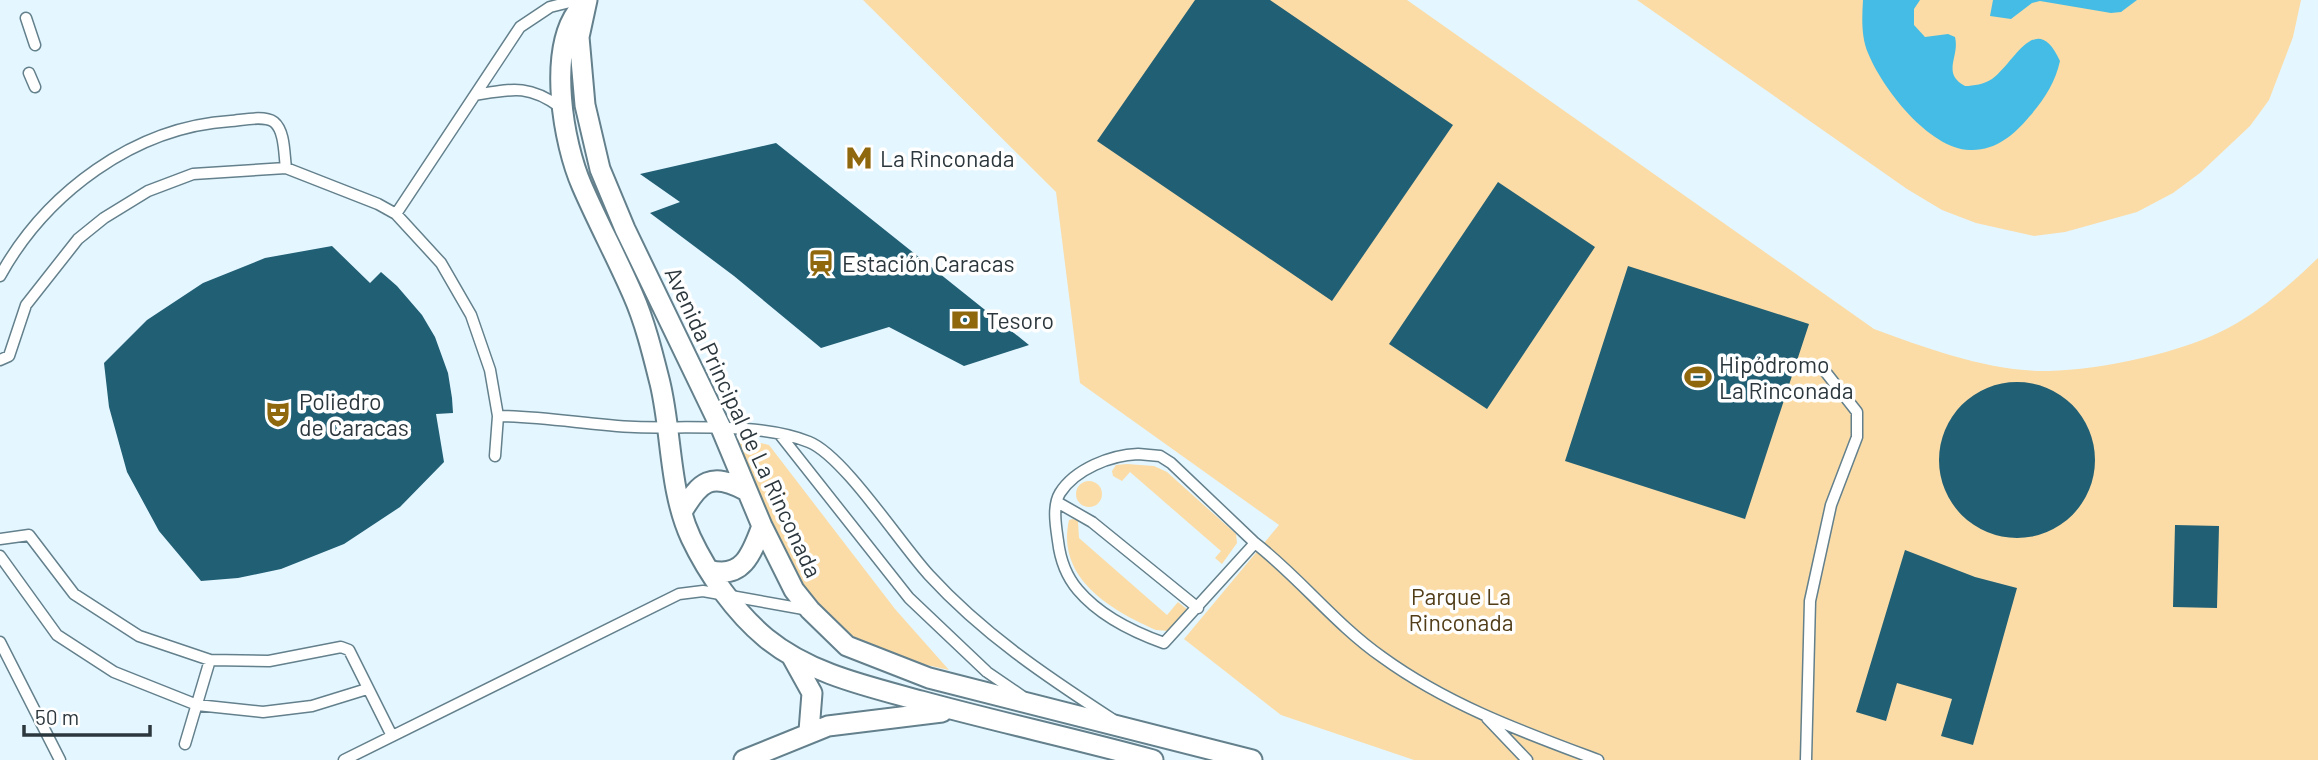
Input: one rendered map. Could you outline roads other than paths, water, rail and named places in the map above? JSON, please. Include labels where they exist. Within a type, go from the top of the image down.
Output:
[{"type":"street","name":"Avenida Principal de La Rinconada","points":[[586,0],[572,19],[564,40],[561,60],[563,109],[581,184],[635,298],[660,385],[682,512],[692,539],[726,594],[766,639],[809,666],[856,683],[957,711],[1153,760]]},
{"type":"street","name":"Avenida Principal de La Rinconada","points":[[586,0],[579,37],[580,50],[585,105],[600,169],[625,229],[721,428],[762,526],[794,590],[810,610],[848,646],[867,656],[929,678],[1252,760]]},
{"type":"street","points":[[682,512],[694,489],[704,483],[729,482],[745,490]]},
{"type":"street","points":[[709,570],[720,573],[735,571],[745,563],[752,554],[762,526]]},
{"type":"street","points":[[791,654],[812,693],[808,731]]},
{"type":"street","points":[[744,760],[808,731],[882,717],[957,711]]},
{"type":"lane","points":[[396,214],[520,27],[550,7],[578,0]]},
{"type":"lane","points":[[26,18],[35,45]]},
{"type":"lane","points":[[29,73],[35,87]]},
{"type":"lane","points":[[475,95],[519,88],[545,96],[563,109]]},
{"type":"lane","points":[[0,276],[19,242],[52,205],[104,163],[151,140],[184,128],[215,122],[267,119],[275,123],[281,132],[286,168]]},
{"type":"lane","points":[[0,360],[9,356],[26,305],[78,239],[104,218],[148,191],[193,174],[286,168],[378,204],[396,214],[441,264],[471,316],[490,370],[498,416],[495,456]]},
{"type":"lane","points":[[1806,760],[1810,601],[1831,505],[1857,437],[1857,412],[1824,370]]},
{"type":"lane","points":[[498,416],[721,428],[810,442],[839,466],[929,575],[1014,654],[1128,729]]},
{"type":"lane","points":[[780,436],[909,598],[987,672],[1034,704]]},
{"type":"lane","points":[[1255,542],[1164,643],[1141,635],[1100,610],[1080,593],[1065,567],[1057,536],[1056,502],[1059,494],[1080,472],[1120,455],[1160,456],[1289,570],[1331,615],[1381,657],[1487,718],[1598,760]]},
{"type":"lane","points":[[1056,502],[1093,522],[1198,608]]},
{"type":"lane","points":[[0,539],[29,535],[74,594],[139,636],[209,660],[269,661],[341,647],[349,650],[392,736]]},
{"type":"lane","points":[[0,556],[57,635],[114,673],[197,705],[263,712],[312,706],[367,689]]},
{"type":"lane","points":[[344,760],[679,594],[703,591],[810,610]]},
{"type":"lane","points":[[0,642],[60,760]]},
{"type":"lane","points":[[185,744],[209,660]]},
{"type":"lane","points":[[1487,718],[1527,760]]},
{"type":"water","points":[[1863,0],[1920,0],[1914,9],[1914,25],[1925,37],[1948,34],[1955,37],[1954,76],[1965,86],[1992,79],[2025,44],[2034,39],[2042,39],[2051,46],[2060,61],[2055,77],[2034,111],[2003,141],[1979,150],[1954,147],[1923,128],[1884,83],[1864,40]]},
{"type":"water","points":[[1993,0],[2137,0],[2121,12],[2111,13],[2040,1],[2032,3],[2011,19],[1990,16]]},
{"type":"place","name":"La Rinconada","points":[[859,158]]},
{"type":"place","name":"Estación Caracas","points":[[821,263]]},
{"type":"place","name":"Tesoro","points":[[965,320]]},
{"type":"place","name":"Hipódromo La Rinconada","points":[[1698,377]]},
{"type":"place","name":"Poliedro de Caracas","points":[[278,414]]},
{"type":"park label","name":"Parque La Rinconada","points":[[1461,609]]}]
